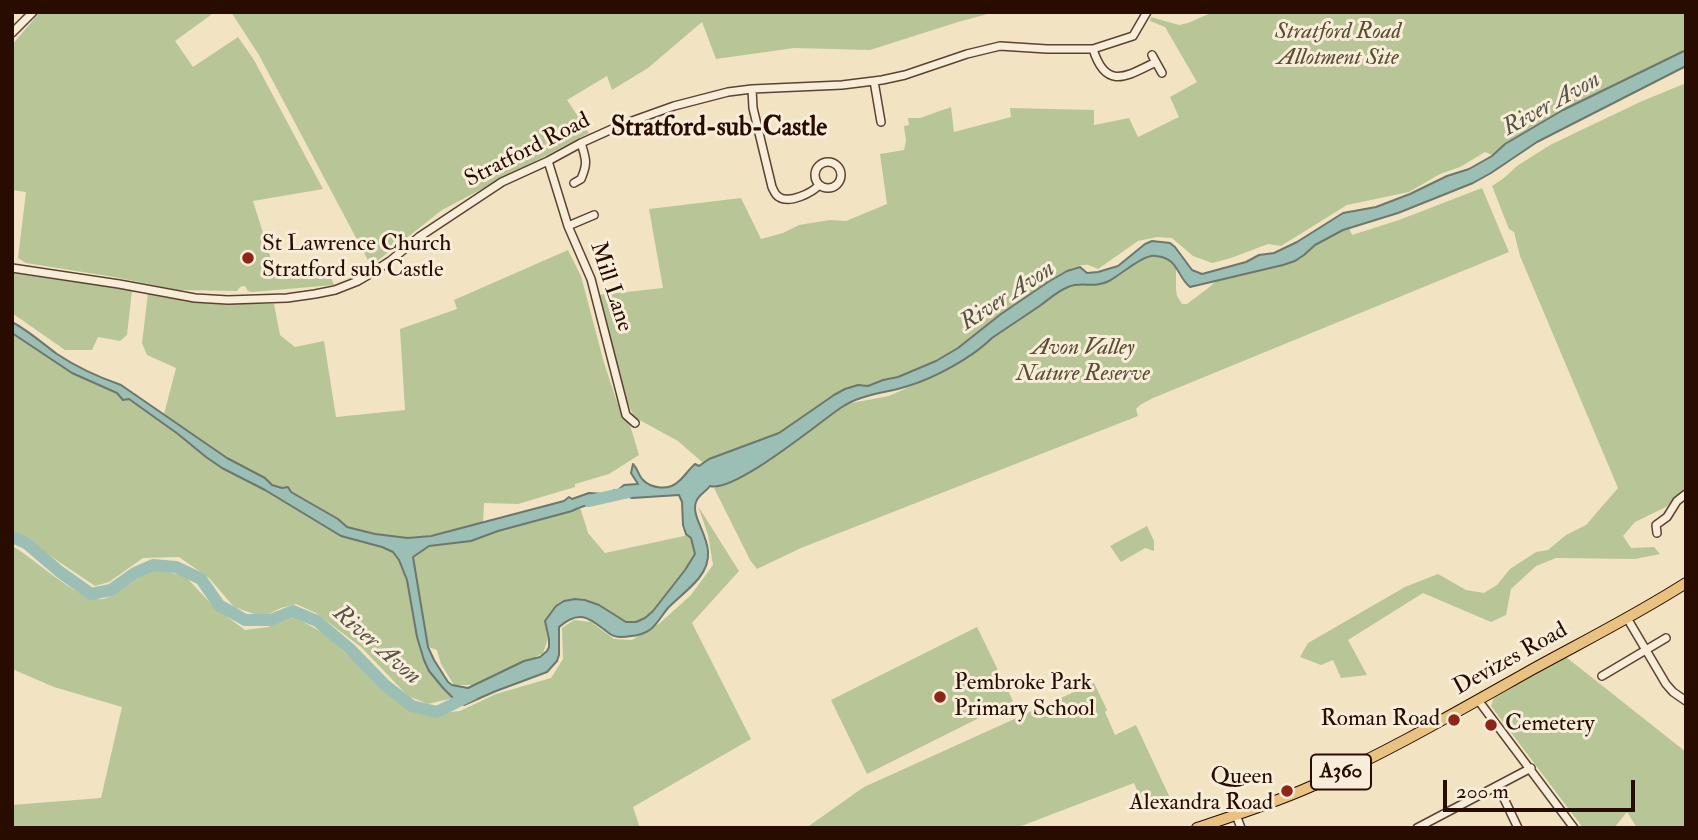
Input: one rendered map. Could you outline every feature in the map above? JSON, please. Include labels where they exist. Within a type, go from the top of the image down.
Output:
[{"type":"main road","name":"Devizes Road","points":[[1197,828],[1322,781],[1420,732],[1686,583]]},
{"type":"street","points":[[12,33],[33,12]]},
{"type":"street","name":"Stratford Road","points":[[12,268],[195,298],[287,298],[335,290],[370,274],[419,237],[502,182],[548,162],[581,142],[674,106],[728,92],[752,89],[874,81],[905,75],[1000,46],[1093,49],[1133,36],[1147,12]]},
{"type":"street","points":[[1093,49],[1097,63],[1103,71],[1114,77],[1130,75],[1154,58],[1162,74]]},
{"type":"street","points":[[874,81],[881,122]]},
{"type":"street","points":[[752,89],[753,108],[772,187],[777,196],[790,199],[813,192],[819,185]]},
{"type":"street","points":[[574,183],[581,179],[586,168],[587,162],[581,142]]},
{"type":"street","name":"Mill Lane","points":[[548,162],[568,226],[592,279],[626,415],[635,424]]},
{"type":"street","points":[[568,226],[594,215]]},
{"type":"street","points":[[1657,533],[1656,525],[1667,517],[1677,501],[1686,494]]},
{"type":"street","points":[[1627,618],[1666,684],[1686,701]]},
{"type":"street","points":[[1602,676],[1666,638]]},
{"type":"street","points":[[1478,700],[1574,828]]},
{"type":"street","points":[[1417,828],[1531,768]]},
{"type":"street","points":[[1498,786],[1518,828]]},
{"type":"street","points":[[1236,815],[1241,828]]},
{"type":"green space","points":[[40,12],[215,12],[175,41],[193,67],[238,37],[254,60],[323,189],[253,201],[273,265],[330,275],[334,285],[252,292],[245,286],[237,291],[178,290],[26,263],[18,258],[26,192],[12,190],[12,45]]},
{"type":"green space","points":[[231,12],[995,12],[870,50],[794,48],[716,59],[702,22],[648,68],[612,90],[607,76],[567,100],[589,133],[442,210],[371,266],[259,55]]},
{"type":"green space","name":"Stratford Road Allotment Site","points":[[1213,12],[1686,12],[1686,50],[1563,110],[1505,144],[1492,155],[1485,152],[1409,192],[1347,205],[1281,246],[1268,244],[1212,263],[1193,256],[1172,238],[1157,237],[1138,241],[1098,269],[1088,265],[1076,267],[1042,285],[939,360],[893,378],[845,390],[782,431],[703,463],[678,441],[634,417],[625,397],[598,295],[663,288],[649,209],[741,198],[761,239],[799,225],[830,220],[846,221],[887,204],[880,154],[904,150],[904,126],[909,125],[908,118],[920,118],[951,107],[954,132],[1011,117],[1010,108],[1094,110],[1094,125],[1129,118],[1138,137],[1179,117],[1170,97],[1197,82],[1165,27],[1150,21],[1151,17],[1179,25]]},
{"type":"green space","points":[[1686,83],[1686,487],[1666,507],[1635,522],[1623,536],[1631,548],[1654,547],[1660,554],[1635,559],[1556,558],[1536,566],[1511,589],[1506,615],[1491,622],[1423,593],[1348,640],[1367,675],[1341,678],[1333,660],[1321,665],[1300,657],[1308,643],[1405,587],[1438,574],[1466,590],[1484,593],[1497,585],[1510,569],[1536,552],[1548,550],[1566,535],[1586,525],[1618,488],[1520,256],[1514,232],[1509,229],[1492,186],[1550,145]]},
{"type":"green space","name":"Avon Valley Nature Reserve","points":[[1482,188],[1509,252],[1153,398],[1136,409],[1138,416],[801,548],[757,569],[714,488],[769,461],[846,404],[889,396],[931,377],[982,348],[992,338],[1066,288],[1119,276],[1135,264],[1155,255],[1168,260],[1176,267],[1177,296],[1182,304],[1187,304],[1216,281],[1295,261],[1315,245],[1343,230],[1349,228],[1352,235]]},
{"type":"green space","points":[[568,250],[581,276],[604,363],[620,411],[630,425],[639,455],[609,474],[575,484],[575,487],[518,504],[484,503],[483,524],[449,532],[416,537],[365,533],[348,527],[335,517],[272,485],[265,478],[215,451],[164,414],[176,368],[147,355],[142,343],[148,293],[216,303],[274,304],[280,335],[295,347],[324,341],[336,417],[405,410],[400,329],[457,309],[454,300]]},
{"type":"green space","points":[[12,273],[132,290],[127,335],[120,341],[98,337],[92,350],[65,350],[12,313]]},
{"type":"green space","points":[[12,333],[72,373],[129,399],[222,468],[265,490],[341,536],[393,552],[407,580],[421,651],[436,680],[453,698],[428,704],[408,696],[361,647],[316,613],[296,604],[263,617],[234,607],[209,578],[179,557],[143,558],[109,582],[95,586],[12,530]]},
{"type":"green space","points":[[698,506],[739,571],[692,623],[751,739],[633,807],[640,828],[12,828],[12,805],[101,798],[122,707],[54,687],[12,669],[12,546],[69,587],[93,598],[108,597],[155,568],[186,577],[214,607],[245,630],[268,627],[295,617],[323,633],[386,693],[427,714],[460,711],[496,694],[551,678],[563,659],[562,628],[574,620],[591,622],[614,639],[632,640],[660,623],[691,595],[713,565],[708,535]]},
{"type":"green space","points":[[580,507],[588,533],[605,553],[686,534],[691,538],[695,554],[664,598],[643,619],[624,622],[589,600],[576,599],[545,621],[548,639],[543,653],[477,685],[454,685],[441,664],[437,650],[428,647],[413,557],[429,546],[471,541]]},
{"type":"green space","points":[[1147,526],[1154,541],[1154,551],[1145,548],[1121,562],[1110,546]]},
{"type":"green space","points":[[977,627],[1013,701],[867,774],[831,700]]},
{"type":"green space","points":[[1566,657],[1686,752],[1686,828],[1637,828],[1627,812],[1614,828],[1583,828],[1491,706],[1494,698]]},
{"type":"green space","points":[[1094,683],[1115,735],[1136,725],[1171,800],[1145,810],[1134,783],[1016,828],[806,828],[864,787]]},
{"type":"water","points":[[1686,50],[1686,66],[1537,142],[1473,183],[1398,213],[1343,230],[1315,245],[1295,261],[1190,287],[1169,260],[1151,256],[1103,283],[1068,287],[975,352],[941,372],[908,386],[849,403],[756,468],[738,479],[710,486],[699,497],[695,510],[707,546],[706,567],[651,629],[636,635],[617,637],[586,618],[574,618],[559,627],[559,655],[547,672],[464,705],[453,698],[429,671],[417,637],[407,580],[393,552],[341,536],[265,490],[222,468],[129,399],[123,400],[117,393],[72,373],[12,333],[12,322],[57,354],[121,385],[227,458],[265,478],[272,485],[288,487],[291,492],[347,527],[408,538],[431,536],[564,501],[569,497],[572,499],[589,493],[604,494],[605,498],[572,511],[471,541],[429,546],[413,557],[428,647],[448,682],[468,688],[524,661],[540,657],[547,651],[549,639],[545,621],[556,606],[564,601],[585,600],[599,605],[626,622],[636,622],[653,611],[685,570],[695,554],[691,538],[686,534],[683,525],[679,495],[632,498],[622,494],[615,496],[614,490],[624,485],[638,484],[631,473],[633,464],[650,485],[660,488],[675,484],[695,464],[699,466],[709,459],[779,433],[845,389],[858,385],[868,386],[898,377],[936,361],[1067,271],[1080,267],[1087,273],[1098,272],[1118,266],[1152,241],[1170,243],[1192,270],[1202,274],[1246,262],[1259,255],[1274,253],[1343,213],[1376,207],[1469,169],[1563,110]]},
{"type":"waterway","name":"River Avon","points":[[589,501],[629,492]]},
{"type":"waterway","name":"River Avon","points":[[12,537],[26,543],[91,594],[111,590],[135,573],[153,565],[176,567],[201,579],[219,605],[245,620],[271,620],[293,611],[317,621],[350,649],[385,685],[412,706],[437,712],[473,694]]},
{"type":"place","name":"St Lawrence Church Stratford sub Castle","points":[[248,258]]},
{"type":"place","name":"Pembroke Park Primary School","points":[[940,697]]},
{"type":"place","name":"Roman Road","points":[[1454,720]]},
{"type":"place","name":"Cemetery","points":[[1491,725]]},
{"type":"place","name":"Queen Alexandra Road","points":[[1287,791]]},
{"type":"district","name":"Stratford-sub-Castle","points":[[719,129]]}]
